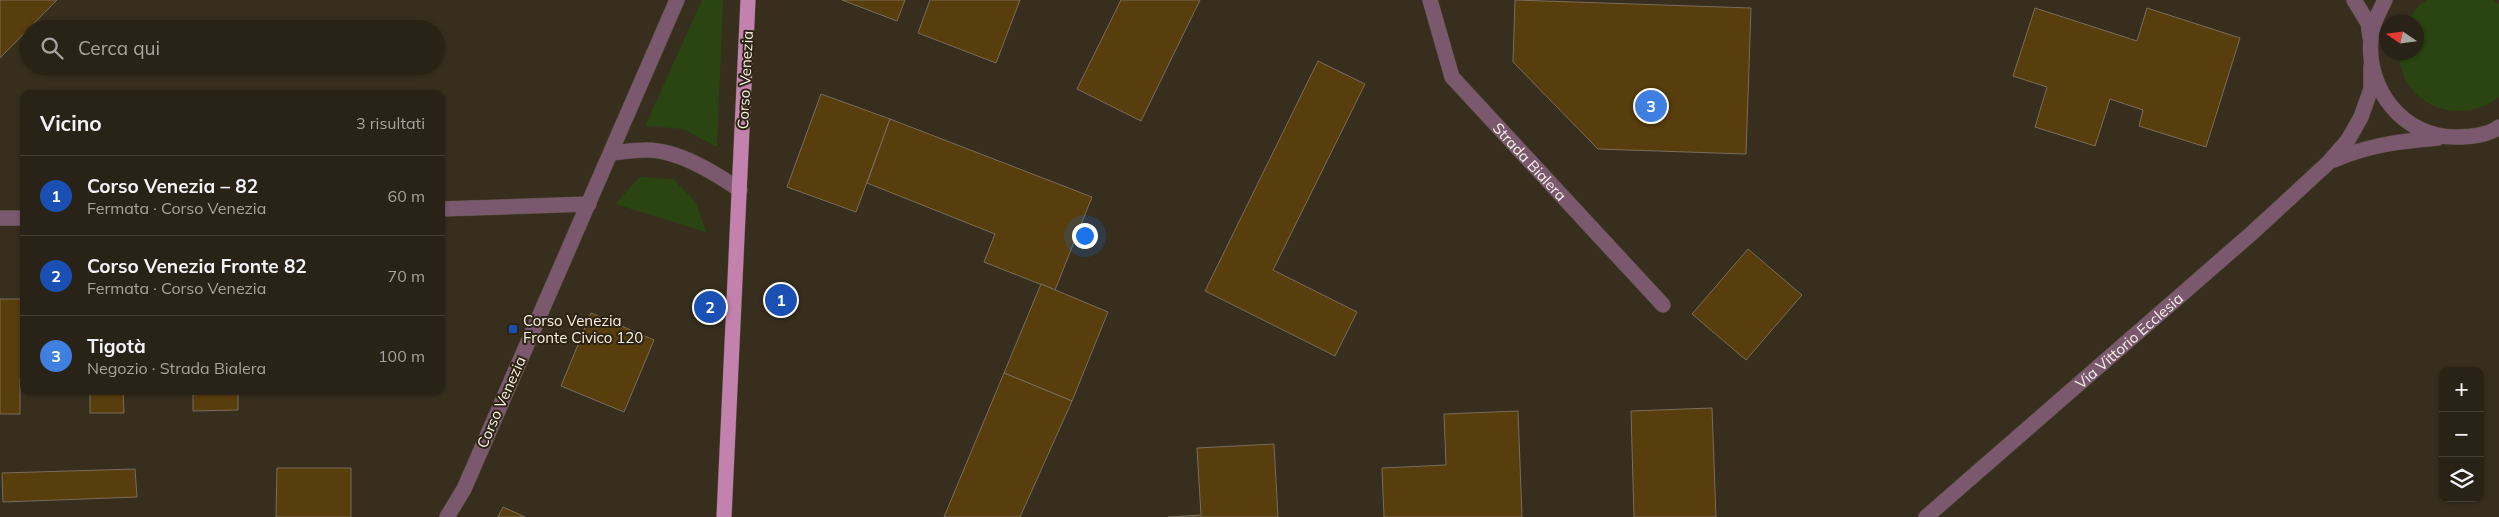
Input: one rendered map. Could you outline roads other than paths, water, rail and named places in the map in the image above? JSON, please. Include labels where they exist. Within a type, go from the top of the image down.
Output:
[{"type":"main road","name":"Corso Venezia","points":[[724,517],[748,0]]},
{"type":"street","name":"Corso Venezia","points":[[447,517],[464,489],[677,0]]},
{"type":"street","name":"Strada Bialera","points":[[1430,0],[1452,77],[1663,305]]},
{"type":"street","points":[[2354,0],[2368,23],[2370,38]]},
{"type":"street","points":[[2370,38],[2376,17],[2385,0]]},
{"type":"street","name":"Via Vittorio Ecclesia","points":[[1926,517],[2222,260],[2328,163],[2348,140],[2361,116],[2371,89],[2370,38]]},
{"type":"street","points":[[2371,66],[2378,86],[2389,105],[2404,120],[2444,137]]},
{"type":"street","name":"Via Vittorio Ecclesia","points":[[2328,163],[2358,150],[2395,141],[2470,137],[2499,127]]},
{"type":"street","points":[[611,153],[647,149],[676,156],[712,171],[740,190]]},
{"type":"street","points":[[445,209],[589,204]]},
{"type":"street","points":[[0,218],[20,218]]},
{"type":"place","name":"Tigotà","points":[[1651,106]]},
{"type":"place","name":"Corso Venezia – 82","points":[[781,300]]},
{"type":"place","name":"Corso Venezia Fronte 82","points":[[710,307]]},
{"type":"place","name":"Corso Venezia Fronte Civico 120","points":[[513,329]]}]
